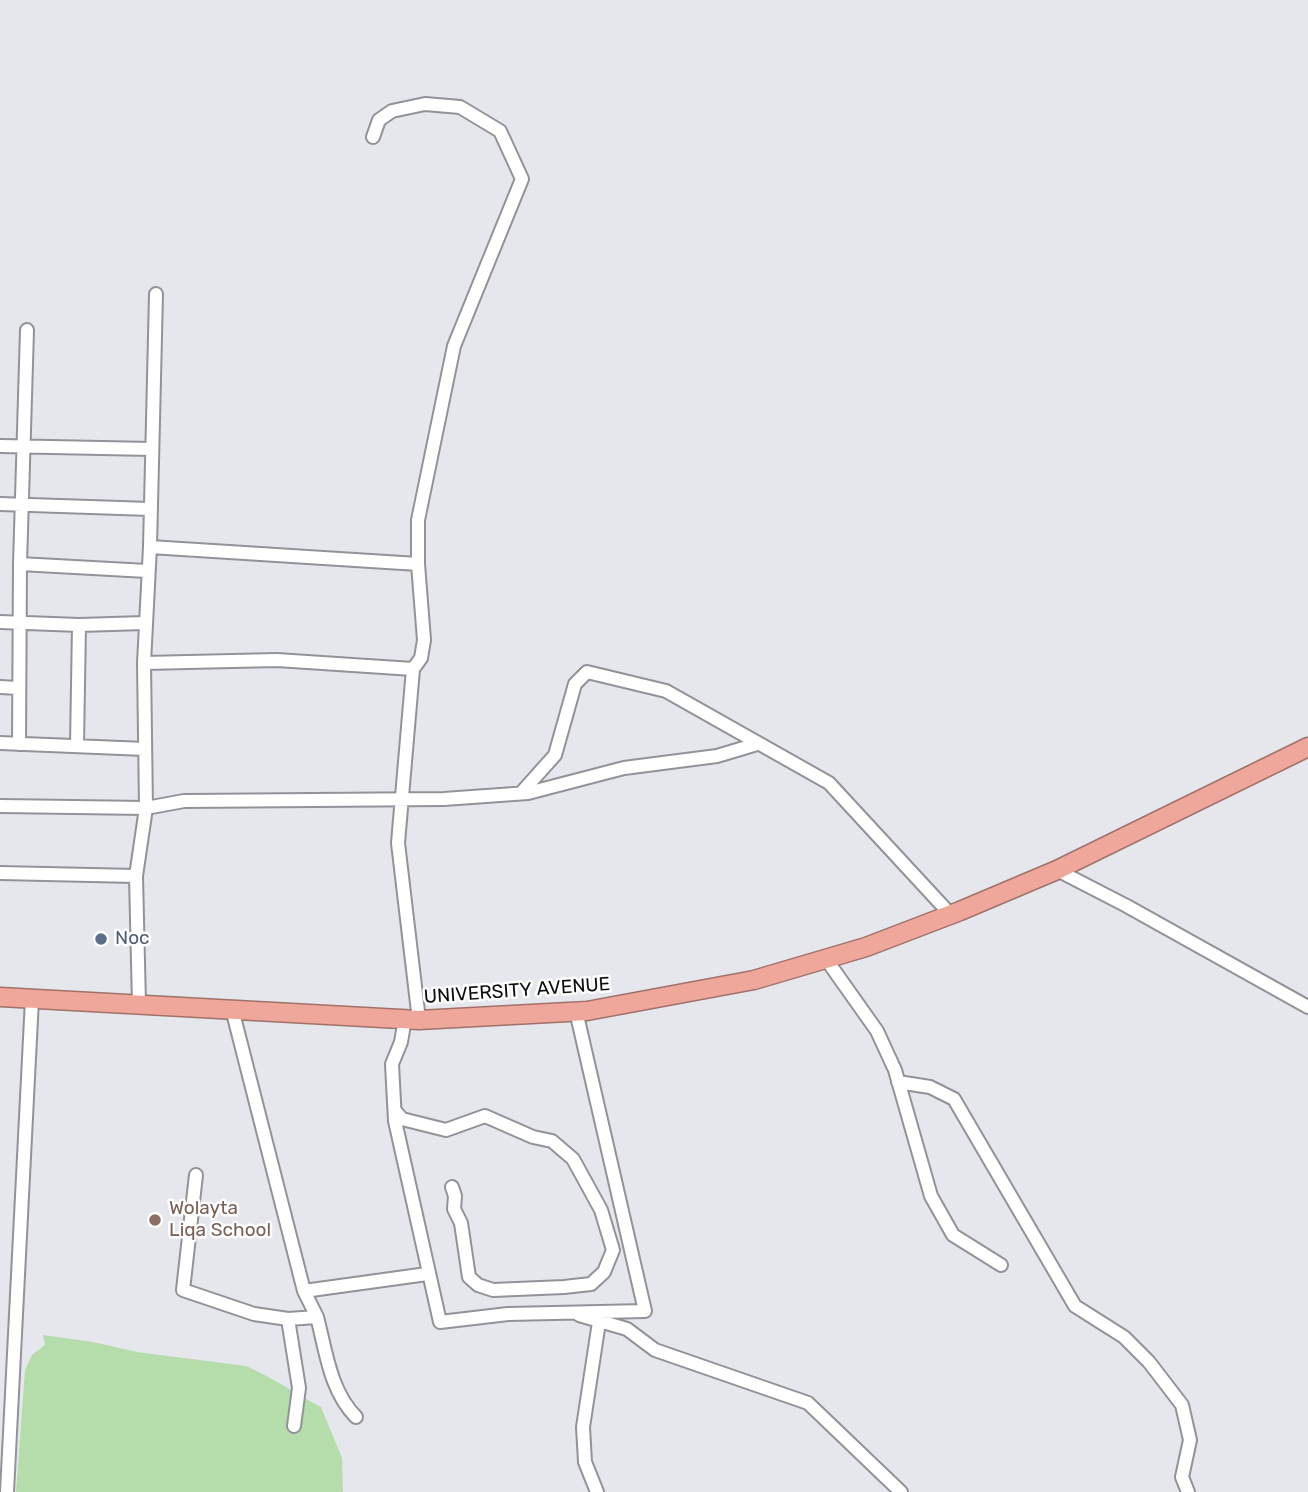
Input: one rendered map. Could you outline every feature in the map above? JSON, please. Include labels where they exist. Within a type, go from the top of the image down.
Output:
[{"type":"highway","name":"UNIVERSITY AVENUE","points":[[0,997],[412,1020],[576,1011],[754,980],[866,947],[951,915],[1056,870],[1308,747]]},
{"type":"street","points":[[373,138],[379,120],[392,111],[425,104],[460,107],[500,131],[522,179],[454,346],[418,520],[418,564],[424,640],[421,658],[413,668],[398,843],[412,1020],[392,1063],[395,1121],[440,1322],[508,1314],[645,1311],[576,1011]]},
{"type":"street","points":[[139,1005],[136,876],[146,808],[144,663],[150,547],[156,294]]},
{"type":"street","points":[[19,744],[20,564],[27,330]]},
{"type":"street","points":[[0,446],[152,449]]},
{"type":"street","points":[[0,504],[150,509]]},
{"type":"street","points":[[150,547],[418,564]]},
{"type":"street","points":[[20,564],[148,571]]},
{"type":"street","points":[[0,622],[79,625],[145,623]]},
{"type":"street","points":[[77,745],[79,625]]},
{"type":"street","points":[[144,663],[277,660],[413,668]]},
{"type":"street","points":[[521,793],[555,755],[575,684],[587,672],[666,691],[829,783],[951,915]]},
{"type":"street","points":[[0,687],[18,688]]},
{"type":"street","points":[[0,743],[145,749]]},
{"type":"street","points":[[0,806],[146,808],[184,801],[402,800],[521,793],[624,768],[717,756],[757,744]]},
{"type":"street","points":[[1056,870],[1125,905],[1308,1007]]},
{"type":"street","points":[[0,873],[136,876]]},
{"type":"street","points":[[827,958],[877,1031],[898,1082],[931,1196],[947,1225],[953,1235],[1001,1265]]},
{"type":"street","points":[[7,1492],[32,999]]},
{"type":"street","points":[[232,1009],[304,1291],[317,1317],[337,1391],[346,1407],[356,1417]]},
{"type":"street","points":[[898,1082],[930,1087],[954,1098],[1075,1306],[1124,1337],[1149,1362],[1182,1405],[1190,1440],[1182,1477],[1188,1492]]},
{"type":"street","points":[[396,1112],[402,1119],[446,1130],[485,1115],[513,1129],[552,1141],[573,1159],[601,1210],[613,1250],[604,1272],[591,1284],[564,1287],[493,1290],[478,1285],[469,1277],[461,1223],[454,1209],[455,1196],[452,1186]]},
{"type":"street","points":[[196,1175],[183,1290],[254,1314],[288,1319],[317,1317]]},
{"type":"street","points":[[304,1291],[428,1274]]},
{"type":"street","points":[[572,1313],[627,1329],[655,1350],[808,1403],[901,1492]]},
{"type":"street","points":[[288,1319],[299,1388],[295,1426]]},
{"type":"street","points":[[597,1492],[585,1462],[583,1427],[599,1322]]},
{"type":"green space","points":[[43,1335],[137,1352],[246,1366],[265,1375],[321,1407],[342,1458],[343,1492],[16,1492],[25,1370],[32,1355],[45,1345]]},
{"type":"place","name":"Noc","points":[[101,939]]},
{"type":"place","name":"Wolayta Liqa School","points":[[155,1220]]}]
